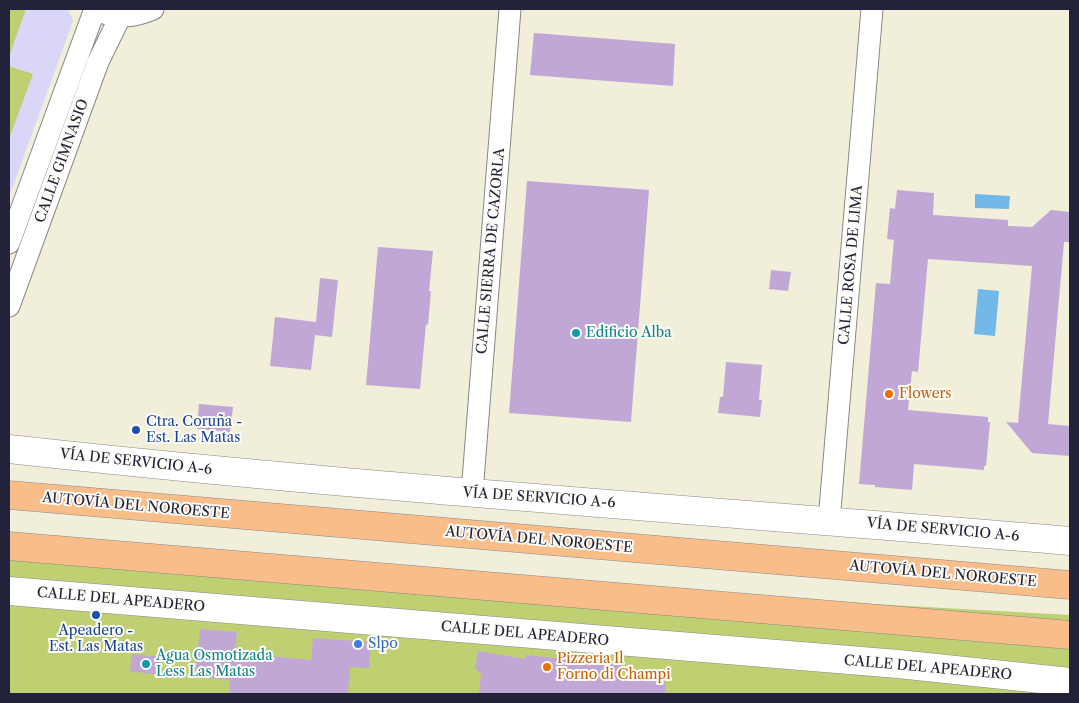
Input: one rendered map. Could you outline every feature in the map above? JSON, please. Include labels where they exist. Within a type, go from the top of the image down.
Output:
[{"type":"highway","name":"AUTOVÍA DEL NOROESTE","points":[[9,495],[1070,585]]},
{"type":"highway","points":[[9,546],[1070,635]]},
{"type":"highway","points":[[927,622],[1070,646]]},
{"type":"street","points":[[95,9],[120,17],[137,16],[153,9]]},
{"type":"street","name":"CALLE GIMNASIO","points":[[9,243],[95,9]]},
{"type":"street","name":"CALLE SIERRA DE CAZORLA","points":[[472,493],[510,9]]},
{"type":"street","name":"CALLE ROSA DE LIMA","points":[[829,521],[872,9]]},
{"type":"street","name":"CALLE GIMNASIO","points":[[9,306],[98,62],[120,17]]},
{"type":"street","name":"VÍA DE SERVICIO A-6","points":[[9,449],[224,471],[472,493],[1070,541]]},
{"type":"street","name":"CALLE DEL APEADERO","points":[[9,591],[888,664],[1070,682]]},
{"type":"shaded area","points":[[9,9],[68,9],[73,21],[9,197]]},
{"type":"green space","points":[[9,9],[26,9],[10,54],[9,53]]},
{"type":"green space","points":[[9,66],[33,74],[9,139]]},
{"type":"green space","points":[[9,556],[1070,615],[1070,694],[9,694]]},
{"type":"water","points":[[975,194],[1010,196],[1009,209],[975,208]]},
{"type":"water","points":[[978,289],[999,291],[995,336],[974,334]]},
{"type":"building","points":[[534,33],[675,44],[673,86],[530,75]]},
{"type":"building","name":"Edificio Alba","points":[[527,181],[649,190],[631,422],[509,413]]},
{"type":"building","points":[[897,190],[934,193],[933,215],[1008,220],[1008,226],[1032,227],[1051,210],[1070,212],[1070,242],[1064,242],[1048,424],[1070,426],[1070,456],[1032,453],[1006,422],[1018,423],[1032,266],[928,259],[918,372],[912,371],[908,410],[988,417],[988,422],[990,422],[986,466],[984,466],[984,470],[914,464],[912,490],[859,484],[876,283],[890,284],[894,240],[887,239],[890,208],[895,209]]},
{"type":"building","points":[[378,247],[433,251],[428,325],[426,324],[420,389],[366,385]]},
{"type":"building","points":[[771,270],[791,272],[788,291],[769,289]]},
{"type":"building","points":[[320,278],[338,280],[332,337],[315,335],[311,370],[270,366],[275,317],[316,322]]},
{"type":"building","points":[[726,362],[762,365],[759,400],[762,400],[760,417],[718,413],[720,397],[723,397]]},
{"type":"building","points":[[199,404],[233,407],[230,432],[197,429]]},
{"type":"building","points":[[200,629],[237,632],[235,653],[311,660],[313,638],[371,642],[369,668],[350,667],[348,694],[229,694],[230,680],[195,677]]},
{"type":"building","points":[[478,651],[525,659],[526,655],[617,664],[621,665],[621,679],[666,682],[665,694],[479,694],[481,674],[475,668]]},
{"type":"building","name":"Agua Osmotizada Less Las Matas","points":[[132,654],[161,657],[159,675],[130,671]]},
{"type":"place","name":"Edificio Alba","points":[[576,333]]},
{"type":"place","name":"Flowers","points":[[889,394]]},
{"type":"place","name":"Ctra. Coruña - Est. Las Matas","points":[[136,430]]},
{"type":"place","name":"Apeadero - Est. Las Matas","points":[[96,615]]},
{"type":"place","name":"Slpo","points":[[358,644]]},
{"type":"place","name":"Agua Osmotizada Less Las Matas","points":[[146,664]]},
{"type":"place","name":"Pizzeria Il Forno di Champi","points":[[547,667]]}]
